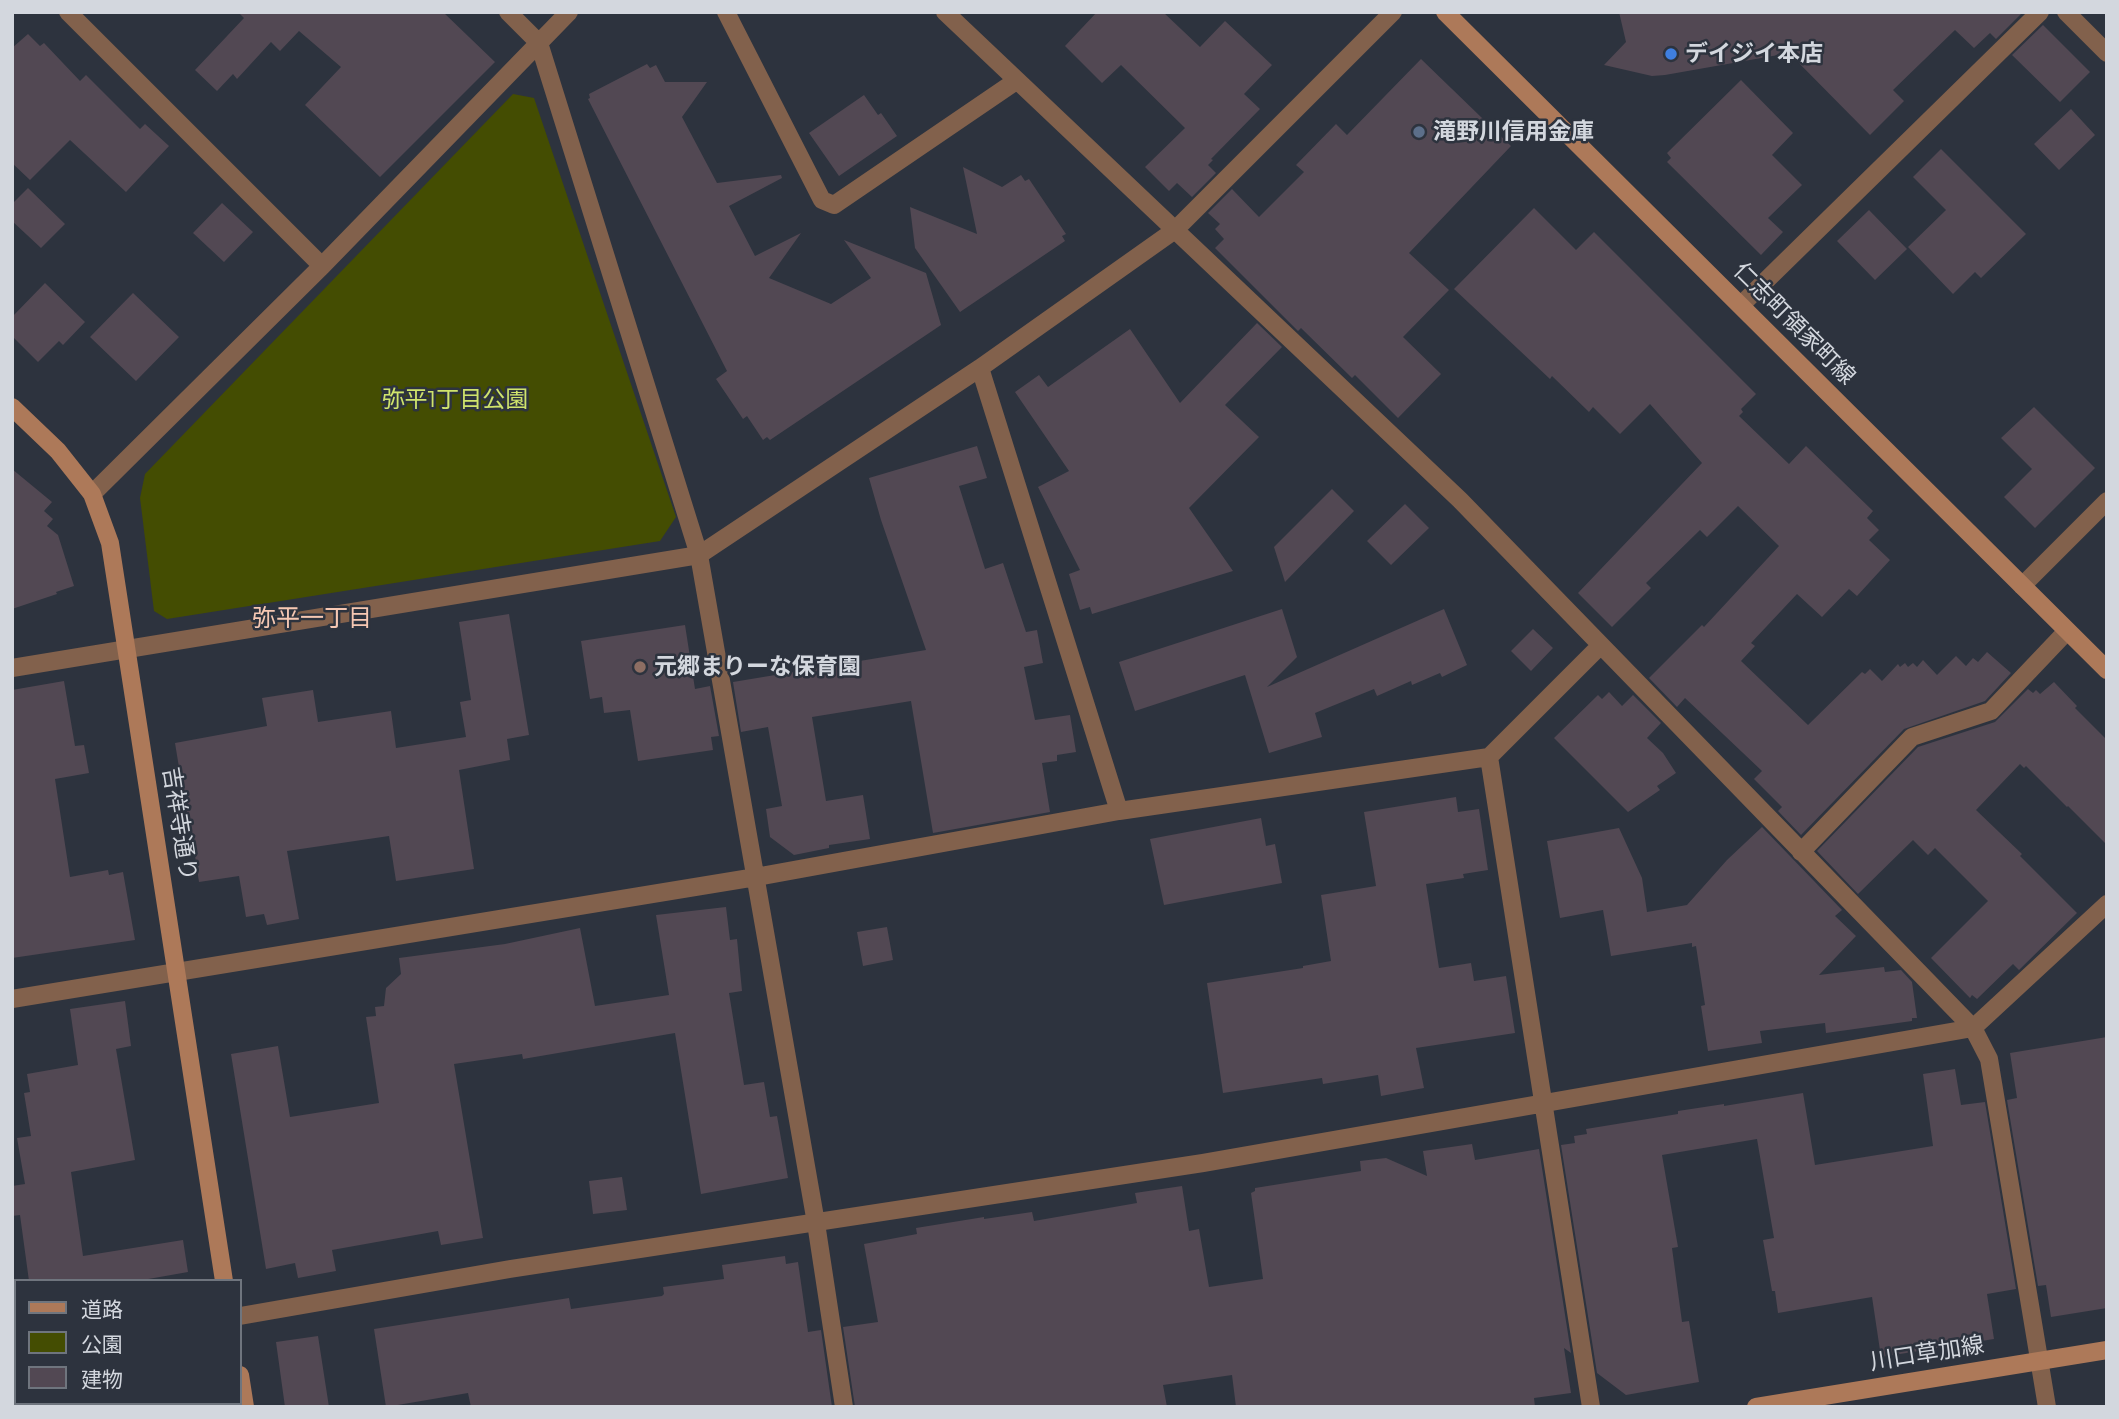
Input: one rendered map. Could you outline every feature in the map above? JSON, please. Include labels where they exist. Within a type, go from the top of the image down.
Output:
[{"type":"street","points":[[68,12],[322,266]]},
{"type":"street","points":[[508,12],[539,43],[699,555],[816,1223],[844,1407]]},
{"type":"street","points":[[92,494],[322,266],[569,12]]},
{"type":"street","points":[[726,12],[822,200],[834,205],[1016,81]]},
{"type":"street","points":[[946,12],[1460,500],[1973,1028],[1989,1059],[2048,1407]]},
{"type":"street","points":[[12,668],[699,555],[980,368],[1175,230],[1393,12]]},
{"type":"street","name":"仁志町領家町線","points":[[1445,12],[2107,670]]},
{"type":"street","points":[[1741,306],[2040,12]]},
{"type":"street","points":[[2066,12],[2107,52]]},
{"type":"street","points":[[980,368],[1119,811]]},
{"type":"street","name":"吉祥寺通り","points":[[12,407],[58,452],[92,494],[110,543],[225,1279]]},
{"type":"street","points":[[2022,586],[2107,501]]},
{"type":"street","points":[[1801,852],[1912,737],[1991,712],[2067,631]]},
{"type":"street","points":[[12,999],[756,877],[1119,811],[1489,757],[1601,645]]},
{"type":"street","points":[[1489,757],[1591,1407]]},
{"type":"street","points":[[242,1316],[510,1269],[1203,1163],[1973,1028],[2107,904]]},
{"type":"street","name":"川口草加線","points":[[1756,1407],[2107,1350]]},
{"type":"street","points":[[242,1388],[245,1407]]},
{"type":"green space","name":"弥平1丁目公園","points":[[513,94],[534,98],[676,517],[660,541],[167,619],[154,611],[140,498],[145,474]]},
{"type":"building","points":[[238,12],[443,12],[495,62],[380,177],[305,105],[341,67],[299,31],[280,51],[271,42],[237,79],[233,74],[217,91],[195,70],[244,18]]},
{"type":"building","points":[[1097,12],[1163,12],[1200,47],[1225,21],[1272,65],[1244,94],[1260,109],[1211,159],[1213,160],[1208,165],[1216,173],[1192,197],[1177,183],[1169,191],[1145,167],[1185,128],[1121,65],[1102,83],[1065,46]]},
{"type":"building","points":[[1619,12],[2023,12],[1996,39],[1990,33],[1974,48],[1955,30],[1893,90],[1904,101],[1870,135],[1787,51],[1784,54],[1652,76],[1604,65],[1626,42]]},
{"type":"building","points":[[2043,25],[2090,72],[2060,102],[2012,55]]},
{"type":"building","points":[[28,34],[40,46],[44,43],[80,81],[86,75],[140,129],[145,124],[169,146],[126,192],[70,140],[30,180],[12,163],[12,48]]},
{"type":"building","points":[[1421,59],[1511,146],[1409,253],[1449,290],[1403,337],[1441,374],[1398,418],[1355,375],[1352,378],[1301,328],[1298,331],[1215,248],[1224,239],[1215,229],[1220,224],[1208,213],[1232,189],[1259,217],[1304,172],[1296,165],[1336,124],[1347,135]]},
{"type":"building","points":[[647,64],[650,68],[656,65],[665,82],[707,82],[682,117],[717,183],[781,175],[782,178],[729,206],[755,256],[801,233],[769,278],[831,304],[871,278],[844,240],[926,273],[941,325],[770,440],[767,437],[763,440],[747,416],[743,419],[716,379],[727,371],[588,99],[589,94]]},
{"type":"building","points":[[1741,80],[1793,133],[1772,155],[1802,185],[1768,218],[1783,232],[1761,255],[1667,162],[1671,158],[1667,153]]},
{"type":"building","points":[[864,95],[897,136],[839,176],[809,133]]},
{"type":"building","points":[[2071,109],[2095,135],[2059,170],[2034,144]]},
{"type":"building","points":[[1941,149],[2026,234],[1981,278],[1975,272],[1953,294],[1908,247],[1946,210],[1913,177]]},
{"type":"building","points":[[963,167],[1002,187],[1021,175],[1025,181],[1029,179],[1066,234],[1062,236],[1065,241],[960,312],[915,248],[910,207],[977,234]]},
{"type":"building","points":[[28,188],[65,224],[41,248],[12,221],[12,204]]},
{"type":"building","points":[[222,203],[253,232],[224,262],[193,233]]},
{"type":"building","points":[[1534,208],[1576,250],[1594,232],[1756,394],[1741,409],[1743,412],[1739,416],[1789,464],[1806,446],[1873,511],[1867,518],[1879,530],[1869,540],[1890,560],[1857,596],[1849,589],[1822,617],[1797,594],[1751,643],[1755,646],[1741,661],[1808,725],[1862,672],[1865,674],[1870,669],[1882,681],[1898,664],[1900,667],[1905,663],[1908,667],[1913,663],[1917,667],[1923,660],[1937,675],[1956,656],[1966,666],[1973,658],[1978,662],[1987,652],[2011,673],[1985,701],[1904,729],[1801,835],[1778,811],[1782,807],[1754,779],[1762,771],[1685,698],[1677,707],[1649,678],[1702,625],[1704,627],[1779,546],[1738,506],[1707,537],[1700,530],[1646,583],[1651,588],[1612,627],[1578,593],[1702,463],[1650,404],[1620,434],[1593,407],[1589,412],[1552,376],[1550,379],[1454,289]]},
{"type":"building","points":[[1869,210],[1907,249],[1875,280],[1837,241]]},
{"type":"building","points":[[45,283],[85,322],[63,345],[59,341],[38,362],[12,336],[12,317]]},
{"type":"building","points":[[133,293],[179,337],[136,381],[90,337]]},
{"type":"building","points":[[1257,323],[1282,347],[1225,405],[1259,437],[1189,508],[1233,571],[1092,614],[1090,607],[1080,610],[1069,574],[1080,570],[1038,487],[1069,471],[1015,392],[1039,375],[1048,387],[1130,329],[1180,403]]},
{"type":"building","points":[[2034,407],[2095,468],[2035,528],[2004,497],[2032,469],[2001,438]]},
{"type":"building","points":[[977,446],[987,478],[959,486],[985,569],[1003,563],[1026,632],[1037,630],[1043,663],[1024,667],[1035,720],[1070,715],[1076,752],[1057,755],[1057,761],[1042,763],[1050,812],[933,833],[911,701],[812,717],[826,801],[863,795],[870,839],[829,845],[829,848],[794,855],[770,837],[766,809],[782,806],[768,727],[741,732],[733,682],[926,650],[869,478]]},
{"type":"building","points":[[12,469],[52,502],[44,511],[53,519],[47,526],[58,535],[74,586],[12,609]]},
{"type":"building","points":[[1332,489],[1354,511],[1285,582],[1274,547]]},
{"type":"building","points":[[1405,504],[1429,528],[1391,565],[1367,541]]},
{"type":"building","points":[[1282,609],[1297,657],[1267,687],[1444,609],[1467,665],[1442,677],[1440,673],[1412,685],[1411,681],[1377,696],[1374,689],[1315,713],[1322,737],[1269,753],[1245,675],[1135,711],[1119,662]]},
{"type":"building","points":[[509,614],[529,735],[507,739],[510,760],[459,770],[474,869],[396,881],[389,836],[287,851],[299,919],[267,925],[264,914],[246,917],[239,876],[199,882],[175,743],[267,726],[262,698],[313,690],[318,722],[391,711],[396,748],[466,737],[460,702],[471,700],[459,622]]},
{"type":"building","points":[[685,625],[695,689],[710,686],[719,736],[711,737],[713,750],[638,761],[630,710],[604,713],[602,697],[590,699],[581,641]]},
{"type":"building","points":[[1533,629],[1553,648],[1531,671],[1511,651]]},
{"type":"building","points":[[64,681],[75,746],[84,745],[89,773],[55,779],[70,877],[108,870],[109,875],[123,872],[135,940],[12,958],[12,690]]},
{"type":"building","points":[[2054,682],[2107,740],[2107,845],[2026,766],[2024,768],[2020,764],[1976,810],[2077,913],[2019,970],[2013,964],[1977,999],[1972,995],[1970,998],[1931,958],[1988,901],[1935,848],[1928,855],[1913,840],[1858,894],[1817,851],[1918,747],[1995,722],[2028,689],[2033,693],[2036,690],[2040,694]]},
{"type":"building","points":[[1609,692],[1622,706],[1633,695],[1661,723],[1647,738],[1663,753],[1676,773],[1657,786],[1660,790],[1628,812],[1554,738],[1598,695],[1602,699]]},
{"type":"building","points":[[1456,797],[1458,812],[1479,809],[1488,870],[1463,874],[1464,878],[1426,884],[1439,968],[1471,963],[1474,981],[1506,976],[1515,1033],[1416,1048],[1424,1088],[1381,1096],[1378,1075],[1323,1084],[1322,1078],[1223,1093],[1207,983],[1331,961],[1321,895],[1376,886],[1364,812]]},
{"type":"building","points":[[1261,818],[1266,846],[1275,844],[1282,883],[1164,905],[1150,839]]},
{"type":"building","points":[[1762,827],[1842,910],[1835,916],[1856,936],[1819,975],[1884,967],[1885,972],[1901,970],[1912,982],[1917,1018],[1912,1018],[1912,1021],[1826,1033],[1825,1023],[1760,1031],[1762,1043],[1708,1051],[1701,1006],[1705,1005],[1696,946],[1692,947],[1692,943],[1611,956],[1603,910],[1560,918],[1547,841],[1619,828],[1642,878],[1647,912],[1687,905],[1727,860]]},
{"type":"building","points":[[726,907],[730,940],[737,939],[742,991],[729,993],[744,1085],[764,1082],[770,1117],[777,1116],[788,1178],[701,1194],[675,1033],[523,1059],[522,1054],[454,1064],[483,1238],[441,1245],[438,1231],[332,1250],[336,1271],[298,1278],[295,1263],[266,1269],[231,1054],[278,1046],[290,1117],[379,1103],[366,1017],[376,1016],[375,1007],[384,1006],[386,988],[401,974],[399,958],[505,944],[580,928],[595,1006],[669,995],[656,915]]},
{"type":"building","points":[[887,927],[893,960],[863,966],[857,932]]},
{"type":"building","points":[[125,1001],[131,1046],[116,1049],[135,1160],[71,1172],[83,1256],[183,1240],[188,1272],[148,1279],[29,1279],[20,1215],[12,1216],[12,1186],[25,1184],[17,1138],[31,1136],[24,1093],[30,1092],[27,1074],[78,1065],[70,1009]]},
{"type":"building","points":[[2107,1037],[2107,1308],[2051,1317],[2046,1285],[2038,1286],[2007,1100],[2017,1098],[2010,1053]]},
{"type":"building","points":[[1955,1069],[1961,1105],[1985,1102],[2016,1289],[1987,1294],[1994,1339],[1881,1357],[1872,1297],[1778,1313],[1763,1240],[1774,1238],[1757,1139],[1662,1155],[1678,1247],[1672,1248],[1682,1322],[1689,1321],[1699,1382],[1626,1395],[1597,1373],[1561,1145],[1575,1143],[1574,1136],[1587,1134],[1586,1129],[1678,1114],[1678,1111],[1803,1093],[1815,1165],[1933,1146],[1923,1074]]},
{"type":"building","points":[[1472,1144],[1475,1160],[1539,1149],[1571,1353],[1564,1348],[1571,1393],[1534,1398],[1535,1407],[1236,1407],[1232,1375],[1163,1385],[1167,1407],[855,1407],[843,1327],[878,1322],[864,1244],[917,1234],[916,1228],[984,1217],[1032,1212],[1034,1221],[1137,1203],[1135,1193],[1182,1186],[1189,1231],[1199,1229],[1209,1287],[1263,1279],[1251,1193],[1255,1188],[1361,1171],[1360,1161],[1386,1158],[1427,1176],[1423,1151]]},
{"type":"building","points":[[622,1177],[627,1210],[593,1214],[589,1181]]},
{"type":"building","points":[[785,1256],[786,1264],[798,1262],[808,1332],[821,1330],[832,1407],[471,1407],[468,1393],[386,1407],[374,1329],[569,1298],[571,1309],[662,1296],[663,1287],[724,1279],[722,1265]]},
{"type":"building","points":[[318,1336],[329,1407],[285,1407],[276,1342]]},
{"type":"place","name":"デイジイ本店","points":[[1671,54]]},
{"type":"place","name":"滝野川信用金庫","points":[[1419,132]]},
{"type":"place","name":"元郷まりーな保育園","points":[[640,667]]},
{"type":"district","name":"弥平一丁目","points":[[312,619]]}]
